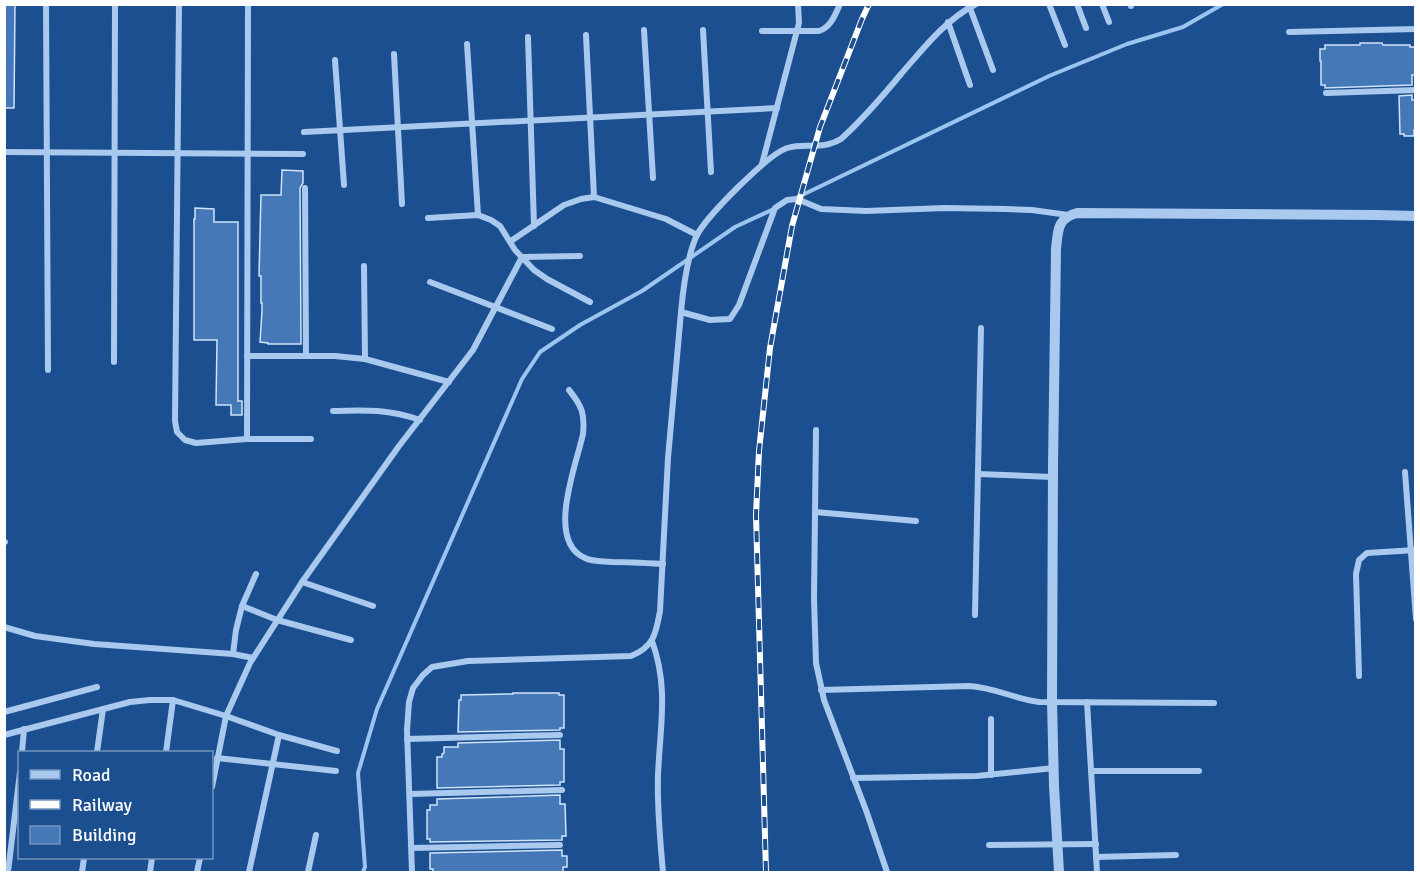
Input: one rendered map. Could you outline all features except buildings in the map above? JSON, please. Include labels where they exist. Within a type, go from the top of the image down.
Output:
[{"type":"street","points":[[46,4],[48,370]]},
{"type":"street","points":[[114,362],[115,4]]},
{"type":"street","points":[[179,4],[175,421],[177,432],[185,440],[196,443],[311,439]]},
{"type":"street","points":[[247,440],[248,4]]},
{"type":"street","points":[[762,164],[799,23],[798,4]]},
{"type":"street","points":[[762,31],[819,31],[825,29],[834,18],[840,4]]},
{"type":"street","points":[[1049,4],[1065,45]]},
{"type":"street","points":[[1077,4],[1086,28]]},
{"type":"street","points":[[1102,4],[1108,22]]},
{"type":"street","points":[[412,873],[407,740],[409,702],[413,688],[423,675],[432,667],[468,661],[632,656],[644,651],[652,641],[660,611],[668,458],[681,312],[688,268],[697,235],[714,212],[776,153],[788,148],[825,146],[841,140],[934,36],[963,8],[973,6],[993,70]]},
{"type":"street","points":[[948,22],[970,85]]},
{"type":"street","points":[[1289,32],[1416,29]]},
{"type":"street","points":[[644,30],[653,178]]},
{"type":"street","points":[[703,30],[711,172]]},
{"type":"street","points":[[586,35],[594,197]]},
{"type":"street","points":[[528,37],[534,226]]},
{"type":"street","points":[[467,44],[478,215]]},
{"type":"street","points":[[394,54],[402,204]]},
{"type":"street","points":[[335,60],[344,185]]},
{"type":"street","points":[[1326,93],[1416,90]]},
{"type":"street","points":[[304,132],[777,108]]},
{"type":"street","points":[[4,152],[303,154]]},
{"type":"street","points":[[305,188],[306,356]]},
{"type":"street","points":[[511,241],[564,205],[594,197],[666,219],[697,235]]},
{"type":"street","points":[[681,312],[710,320],[730,319],[739,305],[775,208],[787,200],[797,199],[821,209],[866,211],[945,208],[1032,210],[1069,215],[1077,213],[1160,213],[1416,216]]},
{"type":"street","points":[[428,218],[478,215],[491,220],[500,226],[515,250],[534,270],[590,302]]},
{"type":"street","points":[[1059,873],[1052,702],[1056,249],[1060,226],[1069,215]]},
{"type":"street","points":[[522,257],[580,256]]},
{"type":"street","points":[[213,781],[226,716],[253,658],[302,582],[399,446],[473,350],[522,257]]},
{"type":"street","points":[[364,266],[365,359]]},
{"type":"street","points":[[430,282],[552,329]]},
{"type":"street","points":[[975,615],[981,328]]},
{"type":"street","points":[[248,356],[335,356],[365,359],[449,382]]},
{"type":"street","points":[[569,390],[581,407],[584,423],[565,512],[567,537],[571,545],[580,556],[593,561],[663,564]]},
{"type":"street","points":[[333,411],[376,410],[402,414],[420,420]]},
{"type":"street","points":[[816,430],[814,641],[816,663],[821,690],[831,721],[867,813],[887,873]]},
{"type":"street","points":[[1405,472],[1413,550],[1416,619]]},
{"type":"street","points":[[978,474],[1053,477]]},
{"type":"street","points":[[815,512],[916,521]]},
{"type":"street","points":[[1359,676],[1356,574],[1359,560],[1367,554],[1413,550]]},
{"type":"street","points":[[233,654],[242,606],[256,574]]},
{"type":"street","points":[[302,582],[373,606]]},
{"type":"street","points":[[242,606],[277,620],[351,640]]},
{"type":"street","points":[[4,627],[35,636],[94,644],[233,654],[253,658]]},
{"type":"street","points":[[652,641],[663,686],[658,800],[663,873]]},
{"type":"street","points":[[821,690],[980,686],[1029,701],[1214,703]]},
{"type":"street","points":[[4,712],[97,687]]},
{"type":"street","points":[[166,751],[172,700]]},
{"type":"street","points":[[4,735],[130,702],[172,700],[279,735],[337,751]]},
{"type":"street","points":[[1087,702],[1097,873]]},
{"type":"street","points":[[97,751],[103,709]]},
{"type":"street","points":[[991,719],[991,775]]},
{"type":"street","points":[[22,751],[24,729]]},
{"type":"street","points":[[249,873],[279,735]]},
{"type":"street","points":[[407,740],[560,735]]},
{"type":"street","points":[[217,758],[336,771]]},
{"type":"street","points":[[853,778],[991,775],[1054,768]]},
{"type":"street","points":[[1091,771],[1199,771]]},
{"type":"street","points":[[8,873],[18,789]]},
{"type":"street","points":[[410,794],[562,790]]},
{"type":"street","points":[[308,873],[316,835]]},
{"type":"street","points":[[989,845],[1096,844]]},
{"type":"street","points":[[412,848],[560,845]]},
{"type":"street","points":[[1096,857],[1176,855]]},
{"type":"waterway","points":[[796,198],[1049,76],[1127,44],[1183,27],[1223,4]]},
{"type":"waterway","points":[[363,872],[365,867],[358,773],[377,709],[522,379],[540,352],[580,325],[642,291],[735,227],[776,208]]},
{"type":"railway","points":[[766,872],[756,515],[759,451],[770,348],[792,226],[820,127],[869,4]]}]
